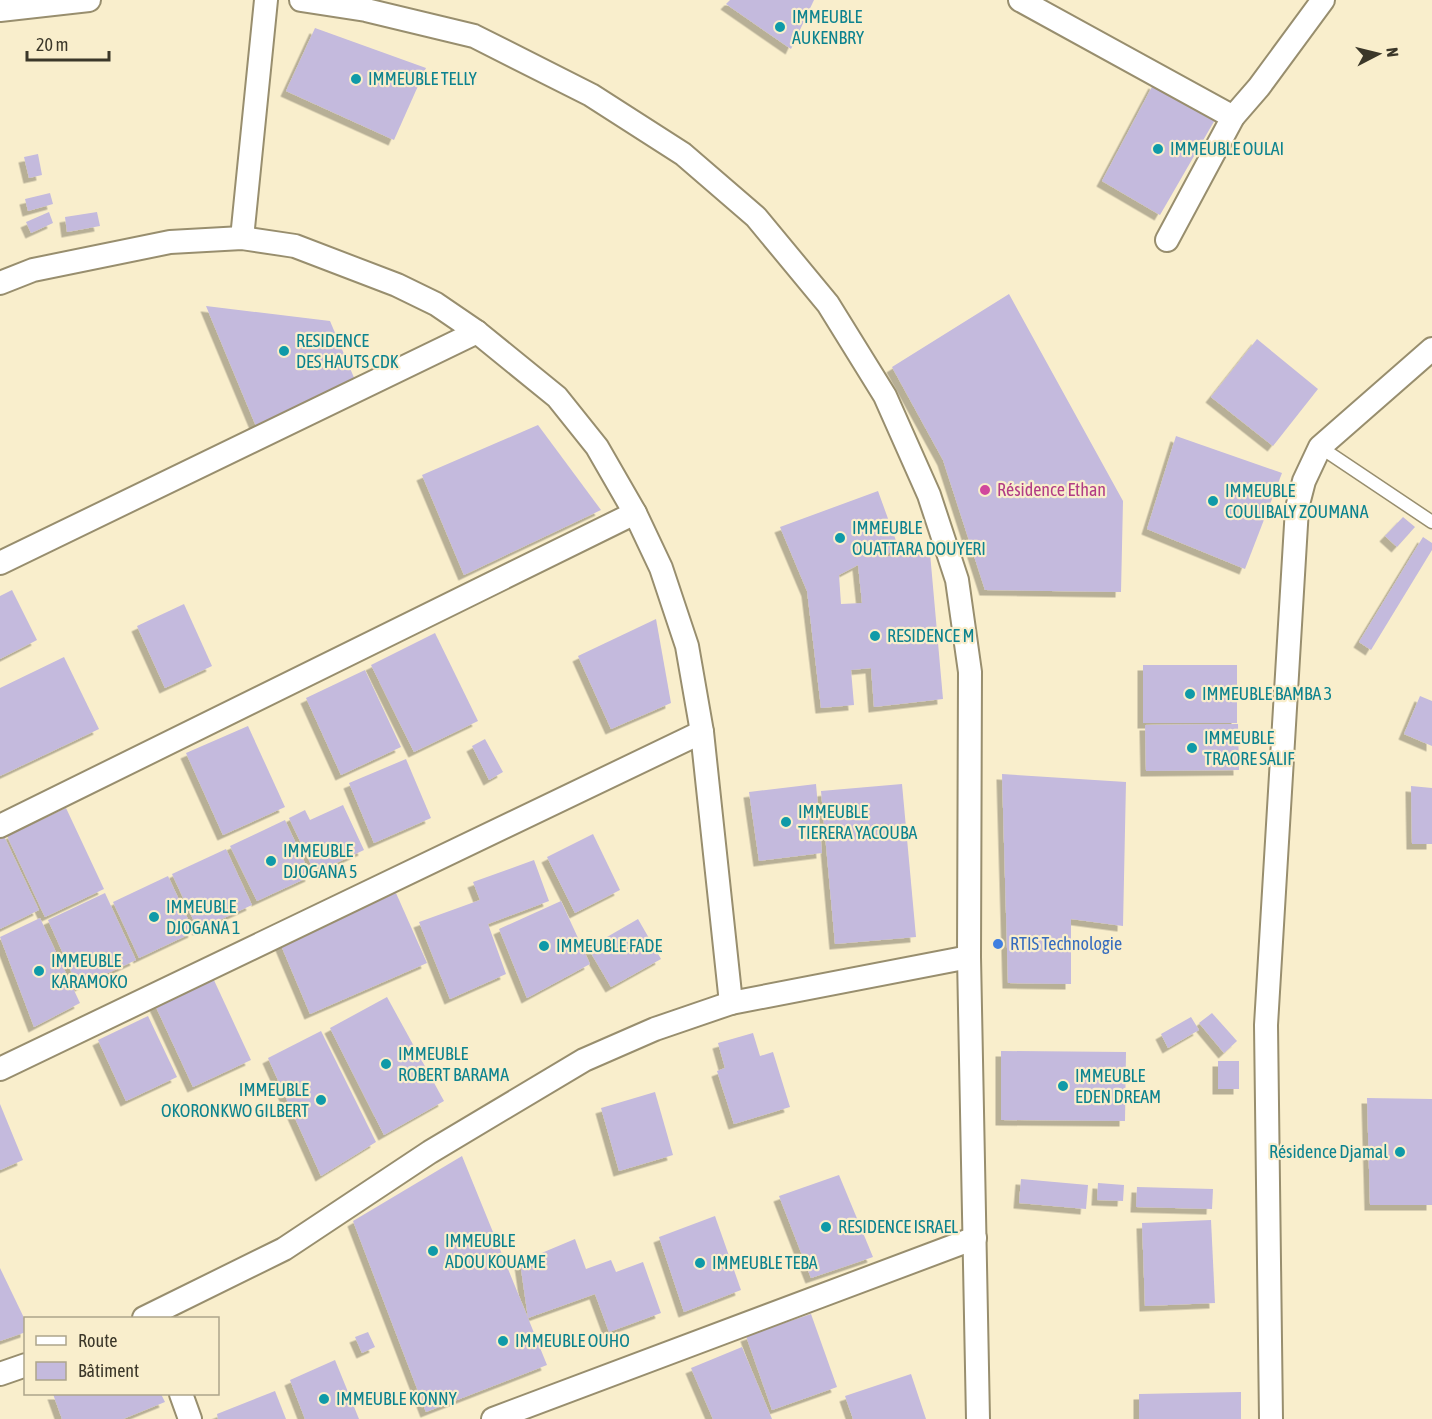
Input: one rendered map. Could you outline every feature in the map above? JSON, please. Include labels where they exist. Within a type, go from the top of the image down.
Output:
[{"type":"street","points":[[0,10],[90,0]]},
{"type":"street","points":[[242,238],[266,0]]},
{"type":"street","points":[[301,0],[366,10],[474,36],[591,95],[683,154],[756,217],[828,304],[885,396],[929,495],[957,580],[970,672],[969,957],[978,1419]]},
{"type":"street","points":[[1020,0],[1233,117]]},
{"type":"street","points":[[1167,240],[1233,117],[1259,87],[1323,0]]},
{"type":"street","points":[[0,282],[33,270],[170,242],[242,238],[295,246],[397,285],[436,304],[477,332],[557,397],[597,447],[634,513],[661,568],[687,646],[702,732],[731,1003]]},
{"type":"street","points":[[0,563],[477,332]]},
{"type":"street","points":[[1271,1419],[1266,1025],[1297,508],[1304,481],[1320,447],[1432,349]]},
{"type":"street","points":[[0,826],[634,513]]},
{"type":"street","points":[[0,1069],[702,732]]},
{"type":"street","points":[[151,1317],[284,1249],[430,1152],[584,1060],[655,1029],[731,1003],[969,957]]},
{"type":"street","points":[[493,1419],[975,1238]]},
{"type":"street","points":[[0,1374],[24,1366]]},
{"type":"street","points":[[181,1395],[190,1419]]},
{"type":"lane","points":[[1320,447],[1432,522]]},
{"type":"building","name":"IMMEUBLE AUKENBRY","points":[[730,0],[814,0],[791,49],[726,4]]},
{"type":"building","name":"IMMEUBLE TELLY","points":[[315,28],[426,68],[394,140],[286,91]]},
{"type":"building","name":"IMMEUBLE OULAI","points":[[1154,83],[1216,118],[1160,215],[1102,181]]},
{"type":"building","points":[[38,154],[42,175],[29,178],[24,157]]},
{"type":"building","points":[[50,193],[53,204],[28,211],[25,199]]},
{"type":"building","points":[[49,212],[53,223],[31,233],[26,222]]},
{"type":"building","points":[[97,212],[100,226],[67,232],[65,217]]},
{"type":"building","points":[[1009,294],[1123,501],[1121,592],[985,590],[943,460],[892,367]]},
{"type":"building","name":"RESIDENCE DES HAUTS CDK","points":[[206,306],[330,321],[355,380],[258,431]]},
{"type":"building","points":[[1257,339],[1318,389],[1273,446],[1211,397]]},
{"type":"building","points":[[538,425],[601,510],[464,575],[422,475]]},
{"type":"building","name":"IMMEUBLE COULIBALY ZOUMANA","points":[[1176,436],[1282,473],[1245,569],[1147,529]]},
{"type":"building","name":"RESIDENCE M","points":[[878,491],[899,549],[879,557],[930,553],[943,699],[874,707],[871,668],[851,670],[854,705],[821,708],[807,591],[780,527]],"holes":[[[858,565],[862,603],[841,604],[839,575]]]},
{"type":"building","points":[[1403,517],[1415,527],[1397,547],[1385,536]]},
{"type":"building","points":[[1423,537],[1432,543],[1432,550],[1371,650],[1359,642]]},
{"type":"building","points":[[12,590],[37,640],[0,659],[0,596]]},
{"type":"building","points":[[184,604],[212,666],[165,688],[137,626]]},
{"type":"building","points":[[656,619],[671,703],[611,729],[578,656]]},
{"type":"building","points":[[435,633],[478,721],[414,752],[371,665]]},
{"type":"building","points":[[64,657],[99,729],[0,776],[0,688]]},
{"type":"building","name":"IMMEUBLE BAMBA 3","points":[[1143,665],[1237,665],[1237,723],[1143,723]]},
{"type":"building","points":[[365,670],[401,747],[341,775],[306,698]]},
{"type":"building","points":[[1420,696],[1432,701],[1432,746],[1404,734]]},
{"type":"building","name":"IMMEUBLE TRAORE SALIF","points":[[1238,724],[1239,770],[1146,771],[1145,725]]},
{"type":"building","points":[[248,726],[285,807],[223,835],[186,753]]},
{"type":"building","points":[[485,739],[503,772],[489,780],[472,746]]},
{"type":"building","points":[[406,759],[431,818],[374,843],[349,783]]},
{"type":"building","points":[[1002,774],[1126,782],[1123,926],[1071,919],[1071,984],[1008,983]]},
{"type":"building","name":"IMMEUBLE TIERERA YACOUBA","points":[[816,784],[822,853],[759,861],[749,792]]},
{"type":"building","points":[[902,784],[916,937],[835,944],[821,791]]},
{"type":"building","points":[[1411,786],[1432,788],[1432,844],[1412,844]]},
{"type":"building","points":[[343,805],[364,850],[315,873],[289,818],[305,810],[310,820]]},
{"type":"building","points":[[66,808],[104,889],[45,917],[7,836]]},
{"type":"building","name":"IMMEUBLE DJOGANA 5","points":[[285,820],[311,876],[257,901],[230,846]]},
{"type":"building","points":[[593,834],[620,890],[575,913],[547,857]]},
{"type":"building","points":[[4,836],[39,910],[0,929],[0,838]]},
{"type":"building","points":[[226,849],[252,905],[198,930],[172,874]]},
{"type":"building","points":[[534,860],[549,901],[488,924],[506,974],[450,999],[419,922],[480,900],[473,882]]},
{"type":"building","name":"IMMEUBLE DJOGANA 1","points":[[168,876],[194,932],[139,958],[113,902]]},
{"type":"building","points":[[105,893],[136,960],[78,987],[48,920]]},
{"type":"building","points":[[396,893],[427,963],[310,1014],[280,943]]},
{"type":"building","name":"IMMEUBLE FADE","points":[[561,901],[590,964],[527,998],[499,929]]},
{"type":"building","name":"IMMEUBLE KARAMOKO","points":[[40,918],[80,1003],[34,1027],[0,937]]},
{"type":"building","points":[[638,919],[661,959],[611,987],[588,948]]},
{"type":"building","points":[[213,978],[251,1060],[193,1087],[155,1005]]},
{"type":"building","name":"IMMEUBLE ROBERT BARAMA","points":[[387,997],[444,1101],[384,1135],[330,1028]]},
{"type":"building","points":[[1212,1013],[1237,1041],[1224,1053],[1199,1023]]},
{"type":"building","points":[[148,1016],[177,1077],[126,1101],[98,1040]]},
{"type":"building","points":[[1191,1017],[1199,1030],[1168,1048],[1161,1034]]},
{"type":"building","name":"IMMEUBLE OKORONKWO GILBERT","points":[[321,1031],[376,1142],[321,1176],[268,1058]]},
{"type":"building","points":[[753,1033],[760,1056],[773,1052],[790,1107],[734,1124],[717,1071],[725,1068],[718,1043]]},
{"type":"building","name":"IMMEUBLE EDEN DREAM","points":[[1001,1051],[1126,1052],[1125,1121],[1001,1120]]},
{"type":"building","points":[[1218,1061],[1239,1061],[1239,1089],[1218,1089]]},
{"type":"building","points":[[655,1092],[673,1155],[619,1171],[601,1108]]},
{"type":"building","name":"Résidence Djamal","points":[[1367,1098],[1432,1099],[1432,1205],[1370,1205]]},
{"type":"building","points":[[0,1104],[23,1160],[0,1170]]},
{"type":"building","points":[[462,1156],[547,1365],[426,1412],[353,1221]]},
{"type":"building","name":"RESIDENCE ISRAEL","points":[[839,1175],[873,1257],[811,1278],[779,1196]]},
{"type":"building","points":[[1021,1179],[1088,1185],[1086,1209],[1019,1203]]},
{"type":"building","points":[[1098,1183],[1124,1185],[1123,1201],[1097,1200]]},
{"type":"building","points":[[1137,1187],[1213,1189],[1212,1209],[1136,1207]]},
{"type":"building","name":"IMMEUBLE TEBA","points":[[715,1216],[741,1290],[684,1312],[659,1237]]},
{"type":"building","points":[[1211,1220],[1215,1303],[1145,1306],[1142,1223]]},
{"type":"building","points":[[575,1239],[586,1269],[611,1260],[616,1272],[643,1262],[661,1313],[609,1332],[595,1294],[528,1318],[520,1262]]},
{"type":"building","points":[[0,1268],[24,1318],[24,1333],[0,1341]]},
{"type":"building","points":[[811,1314],[837,1387],[772,1410],[746,1336]]},
{"type":"building","points":[[368,1332],[375,1347],[362,1353],[355,1337]]},
{"type":"building","points":[[742,1347],[772,1419],[713,1419],[691,1368]]},
{"type":"building","name":"IMMEUBLE KONNY","points":[[335,1360],[359,1419],[305,1419],[290,1380]]},
{"type":"building","points":[[911,1374],[926,1419],[853,1419],[845,1396]]},
{"type":"building","points":[[275,1391],[286,1419],[218,1419],[217,1414]]},
{"type":"building","points":[[1241,1392],[1241,1419],[1139,1419],[1139,1394]]},
{"type":"building","points":[[53,1395],[162,1395],[165,1402],[123,1419],[62,1419]]},
{"type":"place","name":"IMMEUBLE AUKENBRY","points":[[780,27]]},
{"type":"place","name":"IMMEUBLE TELLY","points":[[356,79]]},
{"type":"place","name":"IMMEUBLE OULAI","points":[[1158,149]]},
{"type":"place","name":"RESIDENCE DES HAUTS CDK","points":[[284,351]]},
{"type":"place","name":"Résidence Ethan","points":[[985,490]]},
{"type":"place","name":"IMMEUBLE COULIBALY ZOUMANA","points":[[1213,501]]},
{"type":"place","name":"IMMEUBLE OUATTARA DOUYERI","points":[[840,538]]},
{"type":"place","name":"RESIDENCE M","points":[[875,636]]},
{"type":"place","name":"IMMEUBLE BAMBA 3","points":[[1190,694]]},
{"type":"place","name":"IMMEUBLE TRAORE SALIF","points":[[1192,748]]},
{"type":"place","name":"IMMEUBLE TIERERA YACOUBA","points":[[786,822]]},
{"type":"place","name":"IMMEUBLE DJOGANA 5","points":[[271,861]]},
{"type":"place","name":"IMMEUBLE DJOGANA 1","points":[[154,917]]},
{"type":"place","name":"RTIS Technologie","points":[[998,944]]},
{"type":"place","name":"IMMEUBLE FADE","points":[[544,946]]},
{"type":"place","name":"IMMEUBLE KARAMOKO","points":[[39,971]]},
{"type":"place","name":"IMMEUBLE ROBERT BARAMA","points":[[386,1064]]},
{"type":"place","name":"IMMEUBLE EDEN DREAM","points":[[1063,1086]]},
{"type":"place","name":"IMMEUBLE OKORONKWO GILBERT","points":[[321,1100]]},
{"type":"place","name":"Résidence Djamal","points":[[1400,1152]]},
{"type":"place","name":"RESIDENCE ISRAEL","points":[[826,1227]]},
{"type":"place","name":"IMMEUBLE ADOU KOUAME","points":[[433,1251]]},
{"type":"place","name":"IMMEUBLE TEBA","points":[[700,1263]]},
{"type":"place","name":"IMMEUBLE OUHO","points":[[503,1341]]},
{"type":"place","name":"IMMEUBLE KONNY","points":[[324,1399]]}]
